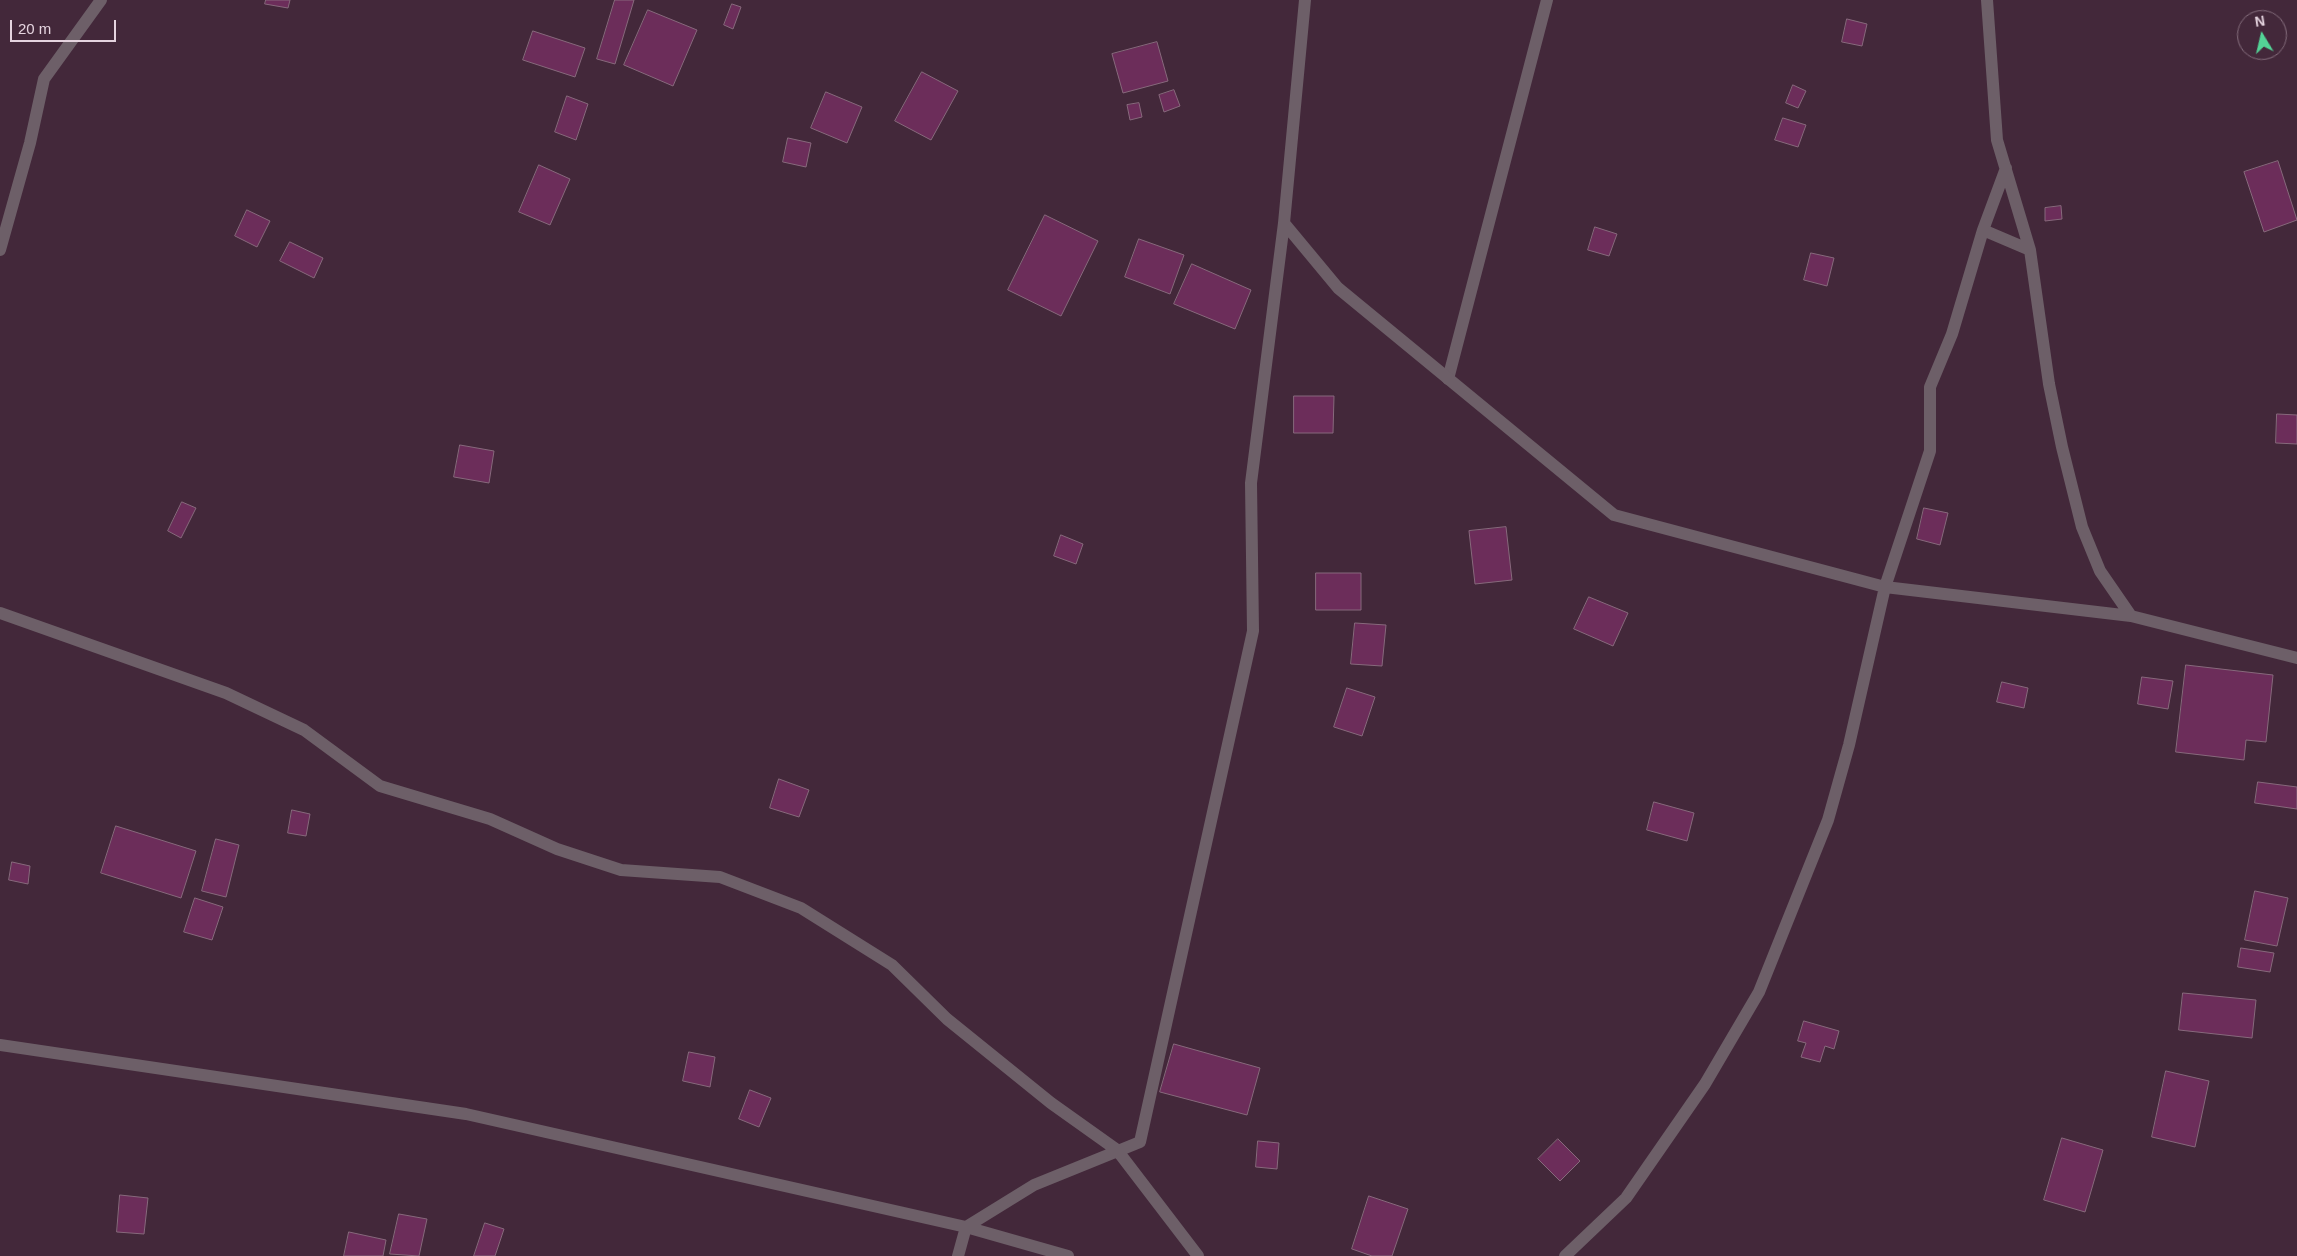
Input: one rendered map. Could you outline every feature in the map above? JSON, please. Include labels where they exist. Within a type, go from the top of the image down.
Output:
[{"type":"street","points":[[0,250],[30,143],[44,79],[102,0]]},
{"type":"street","points":[[958,1256],[966,1227],[1034,1185],[1140,1142],[1253,631],[1251,483],[1284,223],[1305,0]]},
{"type":"street","points":[[1448,379],[1547,0]]},
{"type":"street","points":[[1987,0],[1997,140],[2030,250],[2048,384],[2082,527],[2100,571],[2130,616]]},
{"type":"street","points":[[1566,1256],[1626,1198],[1705,1084],[1759,992],[1828,820],[1849,745],[1885,587],[1930,451],[1930,387],[1952,334],[1983,230],[2006,168]]},
{"type":"street","points":[[1284,223],[1338,288],[1614,515],[1885,587],[2130,616],[2297,658]]},
{"type":"street","points":[[1983,230],[2030,250]]},
{"type":"street","points":[[0,613],[226,693],[304,730],[380,786],[490,818],[557,849],[621,870],[720,877],[801,908],[892,965],[946,1019],[1052,1103],[1118,1150],[1198,1256]]},
{"type":"street","points":[[0,1045],[466,1114],[966,1227],[1068,1256]]},
{"type":"building","points":[[266,0],[290,0],[288,8],[265,4]]},
{"type":"building","points":[[615,0],[634,0],[615,64],[597,59]]},
{"type":"building","points":[[732,4],[741,7],[733,29],[724,25]]},
{"type":"building","points":[[648,10],[697,30],[673,86],[624,65]]},
{"type":"building","points":[[1847,19],[1867,24],[1862,46],[1842,42]]},
{"type":"building","points":[[533,31],[585,48],[575,77],[523,60]]},
{"type":"building","points":[[1157,42],[1168,81],[1123,93],[1112,54]]},
{"type":"building","points":[[922,72],[958,91],[931,140],[895,121]]},
{"type":"building","points":[[1793,85],[1806,91],[1798,108],[1786,103]]},
{"type":"building","points":[[1174,90],[1180,106],[1164,112],[1159,95]]},
{"type":"building","points":[[826,92],[862,107],[847,143],[811,128]]},
{"type":"building","points":[[567,96],[588,104],[576,140],[555,132]]},
{"type":"building","points":[[1139,103],[1142,117],[1130,120],[1127,105]]},
{"type":"building","points":[[1783,118],[1806,125],[1798,147],[1775,140]]},
{"type":"building","points":[[788,138],[811,143],[806,167],[783,162]]},
{"type":"building","points":[[2278,161],[2297,220],[2264,232],[2244,172]]},
{"type":"building","points":[[539,165],[570,179],[550,225],[519,212]]},
{"type":"building","points":[[2061,206],[2062,219],[2045,221],[2045,208]]},
{"type":"building","points":[[247,210],[270,221],[257,247],[235,236]]},
{"type":"building","points":[[1045,215],[1098,241],[1061,316],[1008,290]]},
{"type":"building","points":[[1595,227],[1617,234],[1609,256],[1588,250]]},
{"type":"building","points":[[1139,239],[1184,255],[1170,294],[1125,277]]},
{"type":"building","points":[[290,242],[323,258],[314,278],[280,261]]},
{"type":"building","points":[[1811,253],[1834,258],[1827,286],[1804,280]]},
{"type":"building","points":[[1192,264],[1251,290],[1235,329],[1174,304]]},
{"type":"building","points":[[1294,396],[1334,396],[1333,433],[1294,433]]},
{"type":"building","points":[[2277,414],[2297,415],[2297,444],[2276,443]]},
{"type":"building","points":[[460,445],[494,451],[489,483],[454,477]]},
{"type":"building","points":[[182,502],[196,508],[181,538],[168,531]]},
{"type":"building","points":[[1924,508],[1948,513],[1940,545],[1917,539]]},
{"type":"building","points":[[1506,527],[1512,580],[1475,584],[1469,531]]},
{"type":"building","points":[[1061,535],[1083,544],[1076,564],[1054,556]]},
{"type":"building","points":[[1316,573],[1361,573],[1361,610],[1316,610]]},
{"type":"building","points":[[1589,597],[1628,613],[1613,646],[1574,629]]},
{"type":"building","points":[[1355,623],[1386,625],[1382,666],[1351,664]]},
{"type":"building","points":[[2186,665],[2273,675],[2266,742],[2246,740],[2244,760],[2176,752]]},
{"type":"building","points":[[2142,677],[2173,681],[2168,709],[2138,704]]},
{"type":"building","points":[[2002,682],[2028,688],[2024,708],[1997,702]]},
{"type":"building","points":[[1347,688],[1375,697],[1362,736],[1334,727]]},
{"type":"building","points":[[779,779],[809,790],[799,817],[770,808]]},
{"type":"building","points":[[2258,782],[2297,787],[2297,809],[2255,803]]},
{"type":"building","points":[[1654,802],[1694,813],[1687,841],[1647,830]]},
{"type":"building","points":[[292,810],[310,814],[306,836],[288,833]]},
{"type":"building","points":[[116,826],[196,851],[181,898],[101,873]]},
{"type":"building","points":[[216,839],[239,845],[226,897],[202,891]]},
{"type":"building","points":[[12,862],[30,866],[28,884],[9,880]]},
{"type":"building","points":[[2255,891],[2288,898],[2277,946],[2245,940]]},
{"type":"building","points":[[195,898],[223,907],[212,940],[184,932]]},
{"type":"building","points":[[2241,948],[2274,953],[2270,972],[2238,967]]},
{"type":"building","points":[[2183,993],[2256,1000],[2252,1038],[2179,1030]]},
{"type":"building","points":[[1804,1021],[1839,1031],[1834,1049],[1825,1046],[1820,1062],[1801,1057],[1806,1043],[1798,1041]]},
{"type":"building","points":[[1174,1044],[1260,1068],[1247,1115],[1160,1092]]},
{"type":"building","points":[[689,1052],[715,1057],[710,1087],[683,1081]]},
{"type":"building","points":[[2166,1071],[2209,1081],[2195,1147],[2152,1137]]},
{"type":"building","points":[[750,1090],[771,1098],[759,1127],[739,1119]]},
{"type":"building","points":[[2062,1138],[2103,1150],[2085,1212],[2044,1200]]},
{"type":"building","points":[[1558,1139],[1580,1161],[1560,1181],[1538,1159]]},
{"type":"building","points":[[1258,1141],[1279,1143],[1277,1169],[1256,1167]]},
{"type":"building","points":[[120,1195],[148,1198],[144,1234],[117,1232]]},
{"type":"building","points":[[1369,1196],[1408,1209],[1392,1256],[1372,1256],[1352,1249]]},
{"type":"building","points":[[399,1214],[427,1219],[419,1256],[390,1254]]},
{"type":"building","points":[[485,1223],[504,1229],[495,1256],[474,1256]]},
{"type":"building","points":[[349,1232],[386,1240],[383,1256],[344,1256]]}]
